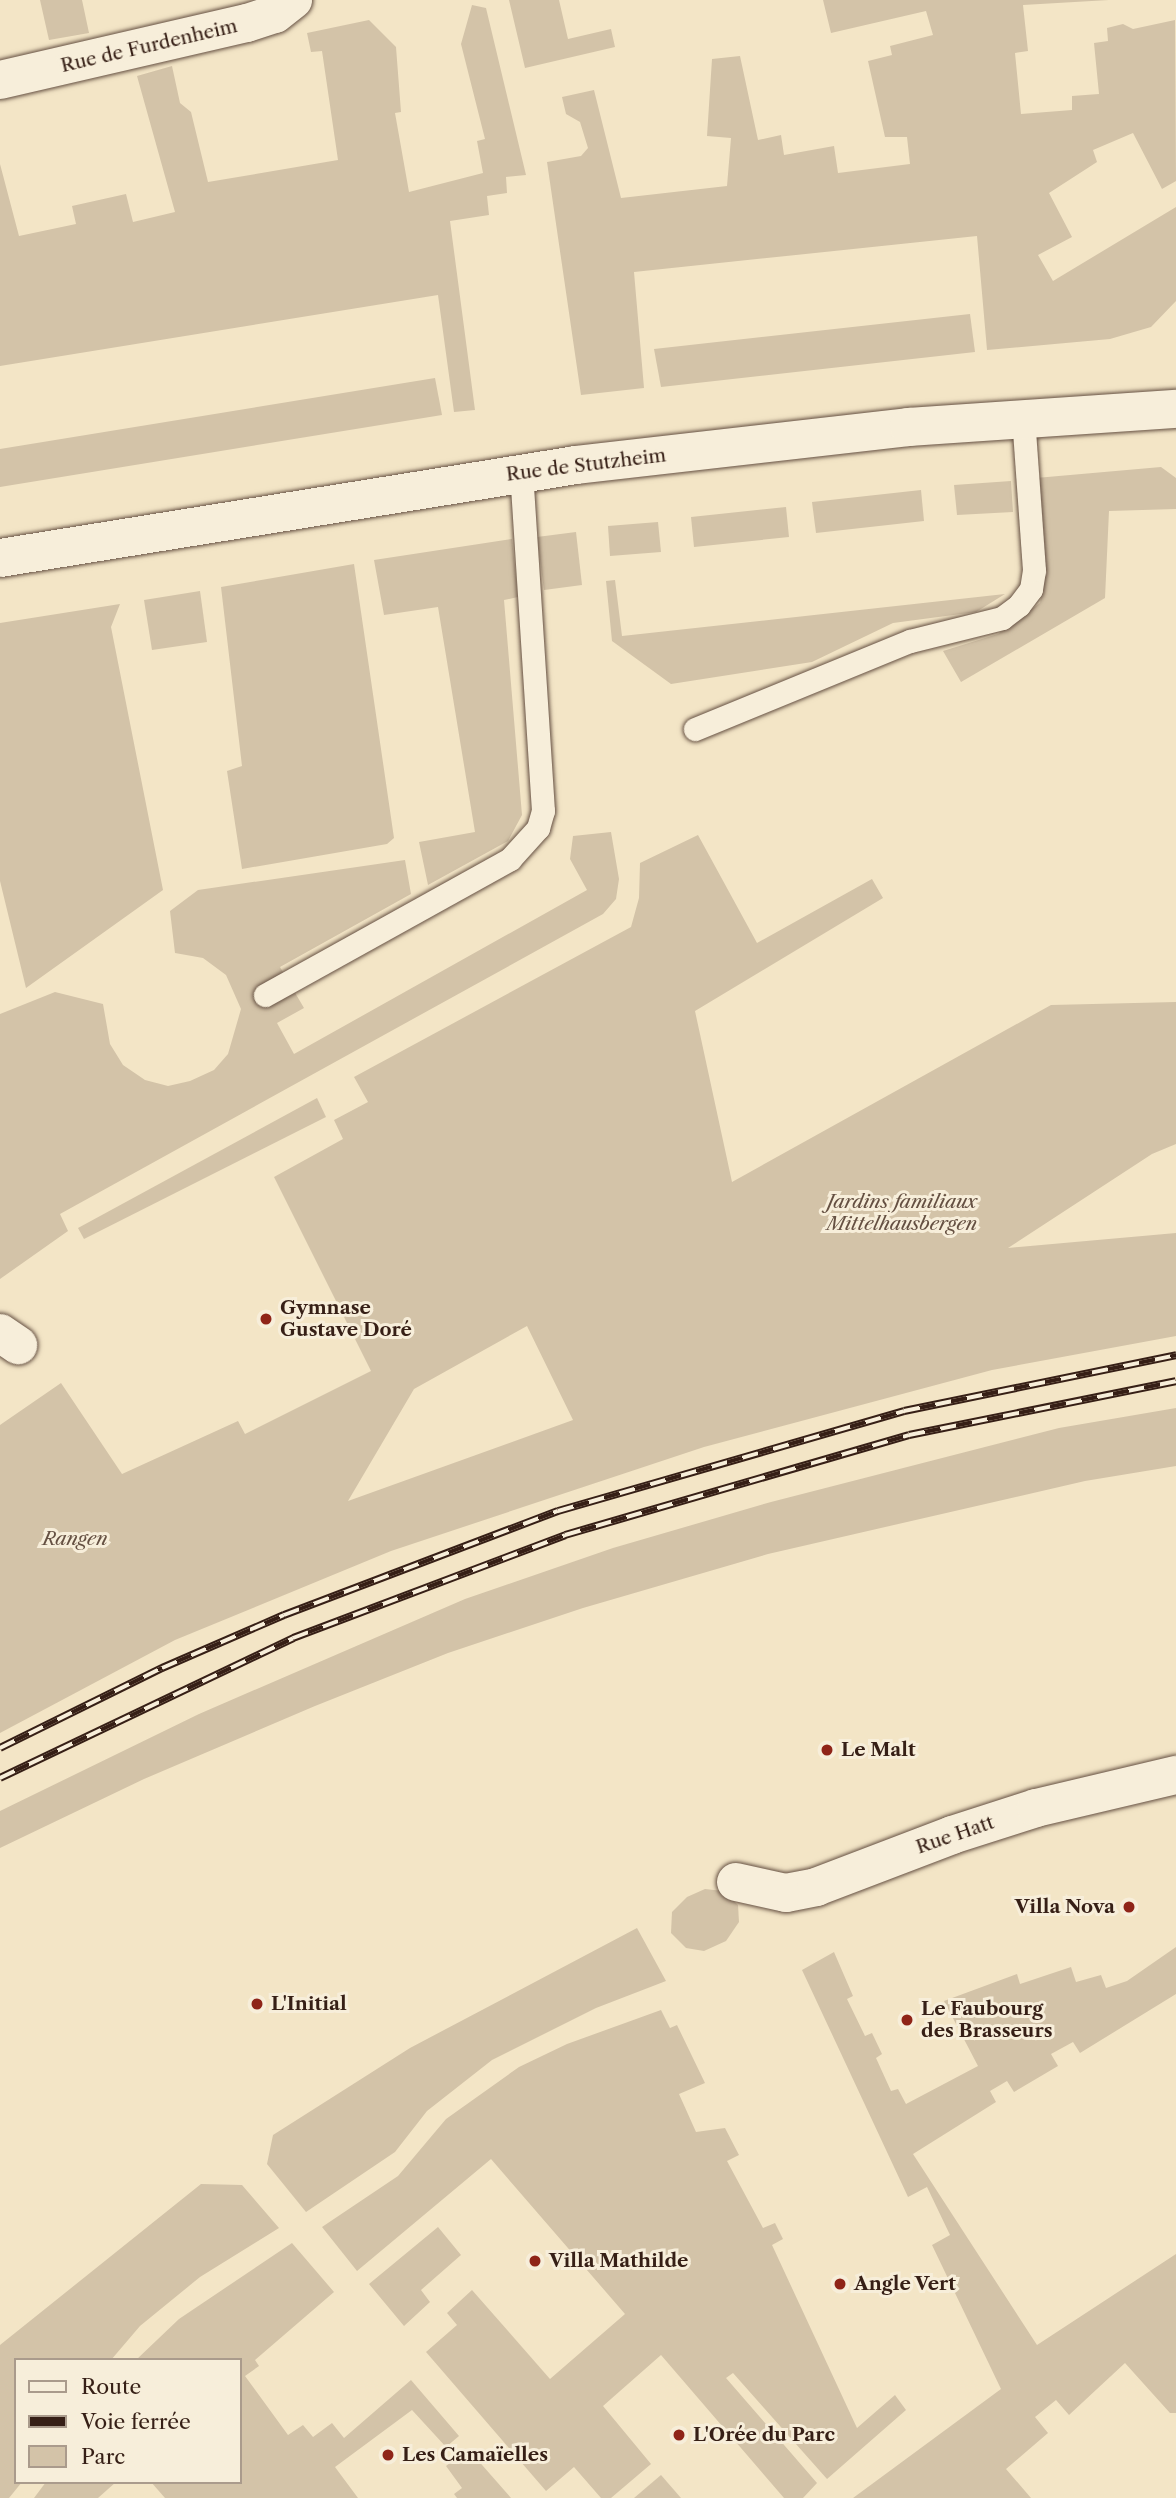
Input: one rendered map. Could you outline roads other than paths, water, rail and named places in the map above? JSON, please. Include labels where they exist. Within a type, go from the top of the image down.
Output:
[{"type":"street","name":"Rue de Furdenheim","points":[[0,80],[247,23],[275,14],[293,0]]},
{"type":"street","name":"Rue de Stutzheim","points":[[0,558],[521,472],[1023,418],[1176,410]]},
{"type":"street","name":"Rue Hatt","points":[[736,1882],[786,1894],[816,1887],[952,1835],[1176,1774]]},
{"type":"lane","points":[[695,729],[910,641],[1002,618],[1019,605],[1031,589],[1034,570],[1023,418]]},
{"type":"lane","points":[[265,995],[510,859],[538,828],[543,811],[521,472]]},
{"type":"railway","points":[[0,1748],[162,1668],[284,1615],[558,1511],[904,1411],[1176,1355]]},
{"type":"railway","points":[[0,1778],[293,1638],[565,1535],[909,1435],[1176,1381]]},
{"type":"place","name":"Gymnase Gustave Doré","points":[[266,1319]]},
{"type":"place","name":"Le Malt","points":[[827,1750]]},
{"type":"place","name":"Villa Nova","points":[[1129,1907]]},
{"type":"place","name":"L'Initial","points":[[257,2004]]},
{"type":"place","name":"Le Faubourg des Brasseurs","points":[[907,2020]]},
{"type":"place","name":"Villa Mathilde","points":[[535,2261]]},
{"type":"place","name":"Angle Vert","points":[[840,2284]]},
{"type":"place","name":"L'Orée du Parc","points":[[679,2435]]},
{"type":"place","name":"Les Camaïelles","points":[[388,2455]]},
{"type":"park label","name":"Jardins familiaux Mittelhausbergen","points":[[902,1213]]},
{"type":"park label","name":"Rangen","points":[[75,1539]]}]
